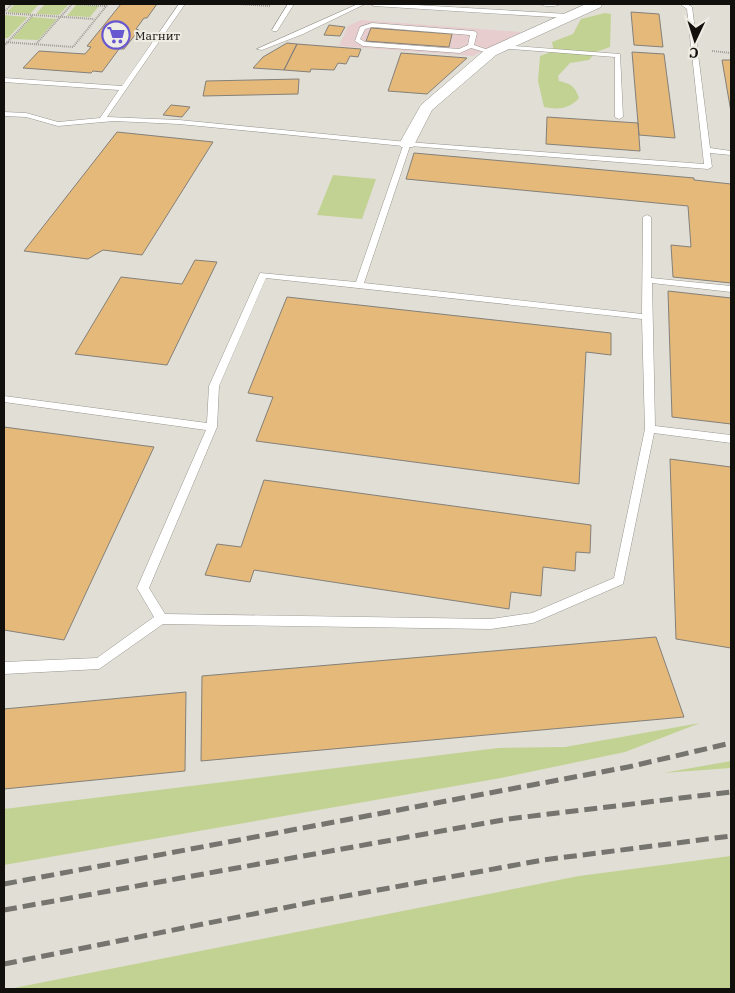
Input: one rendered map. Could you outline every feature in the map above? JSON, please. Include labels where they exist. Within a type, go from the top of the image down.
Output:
[{"type":"street","points":[[407,144],[426,108],[496,49],[596,4]]},
{"type":"lane","points":[[102,120],[182,4]]},
{"type":"lane","points":[[275,30],[291,4]]},
{"type":"lane","points":[[260,49],[301,33],[362,4]]},
{"type":"lane","points":[[374,4],[477,7],[518,13],[568,16]]},
{"type":"lane","points":[[543,4],[557,4]]},
{"type":"lane","points":[[4,114],[26,115],[58,124],[102,120],[179,122],[407,144],[708,167],[690,8],[683,4]]},
{"type":"lane","points":[[518,13],[526,7]]},
{"type":"lane","points":[[471,46],[474,33],[372,25],[362,28],[357,40],[363,44],[460,51],[471,46],[618,55],[620,117]]},
{"type":"lane","points":[[4,80],[124,88]]},
{"type":"lane","points":[[359,285],[407,144]]},
{"type":"lane","points":[[706,150],[731,152]]},
{"type":"lane","points":[[4,668],[99,663],[162,619],[491,624],[533,618],[619,581],[650,429],[647,217]]},
{"type":"lane","points":[[162,619],[143,588],[212,427],[214,386],[263,275],[647,317]]},
{"type":"lane","points":[[647,280],[731,289]]},
{"type":"lane","points":[[4,399],[212,427]]},
{"type":"lane","points":[[650,429],[731,439]]},
{"type":"path","points":[[4,13],[12,4]]},
{"type":"path","points":[[36,44],[73,4],[107,5]]},
{"type":"path","points":[[4,42],[73,46],[107,5]]},
{"type":"path","points":[[4,13],[95,19]]},
{"type":"path","points":[[4,46],[33,15]]},
{"type":"shaded area","points":[[361,20],[521,32],[473,56],[339,46],[348,26]]},
{"type":"green space","points":[[15,4],[39,4],[30,14],[7,12]]},
{"type":"green space","points":[[45,4],[68,5],[59,15],[36,14]]},
{"type":"green space","points":[[76,5],[99,6],[90,17],[67,16]]},
{"type":"green space","points":[[605,13],[611,14],[610,47],[596,52],[589,60],[570,63],[558,76],[559,81],[574,88],[579,98],[563,108],[544,107],[538,81],[540,56],[554,51],[552,42],[573,34],[581,19]]},
{"type":"green space","points":[[4,15],[28,17],[8,38],[4,38]]},
{"type":"green space","points":[[32,17],[57,19],[38,40],[12,39]]},
{"type":"green space","points":[[333,175],[376,179],[362,219],[317,215]]},
{"type":"green space","points":[[700,723],[625,752],[501,778],[4,865],[4,809],[498,748],[565,747]]},
{"type":"green space","points":[[731,761],[731,768],[663,773]]},
{"type":"green space","points":[[731,856],[731,989],[9,989],[579,876]]},
{"type":"building","points":[[121,4],[157,4],[147,18],[144,18],[136,29],[139,30],[124,49],[119,49],[102,72],[93,71],[91,73],[23,68],[39,51],[85,54],[91,47],[87,46]]},
{"type":"building","points":[[631,12],[659,14],[663,47],[634,45]]},
{"type":"building","points":[[329,25],[345,27],[340,36],[324,35]]},
{"type":"building","points":[[371,28],[452,34],[449,47],[366,41]]},
{"type":"building","points":[[287,43],[297,44],[284,70],[253,68],[263,57]]},
{"type":"building","points":[[297,44],[361,49],[358,57],[350,56],[346,64],[338,63],[334,70],[311,69],[310,72],[284,70]]},
{"type":"building","points":[[632,52],[664,54],[675,138],[639,135]]},
{"type":"building","points":[[401,53],[467,58],[427,94],[388,91]]},
{"type":"building","points":[[722,60],[731,60],[731,112]]},
{"type":"building","points":[[299,79],[298,94],[203,96],[206,81]]},
{"type":"building","points":[[171,105],[190,107],[182,117],[163,115]]},
{"type":"building","points":[[547,117],[638,123],[640,151],[546,144]]},
{"type":"building","points":[[117,132],[213,142],[142,255],[103,250],[88,259],[24,251]]},
{"type":"building","points":[[414,153],[694,178],[694,180],[731,184],[731,283],[673,277],[671,245],[691,247],[688,206],[406,179]]},
{"type":"building","points":[[195,260],[217,262],[167,365],[75,354],[121,277],[182,284]]},
{"type":"building","points":[[668,291],[731,298],[731,424],[672,417]]},
{"type":"building","points":[[287,297],[611,333],[611,355],[586,352],[579,484],[256,441],[273,397],[248,393]]},
{"type":"building","points":[[4,427],[154,447],[64,640],[4,630]]},
{"type":"building","points":[[670,459],[731,467],[731,648],[676,639]]},
{"type":"building","points":[[264,480],[591,525],[590,553],[576,552],[575,571],[543,567],[541,596],[511,592],[509,609],[254,570],[250,582],[205,575],[217,544],[241,547]]},
{"type":"building","points":[[656,637],[684,717],[201,761],[202,676]]},
{"type":"building","points":[[186,692],[185,771],[4,789],[4,709]]},
{"type":"railway","points":[[4,884],[628,767],[731,743]]},
{"type":"railway","points":[[4,910],[508,819],[731,792]]},
{"type":"railway","points":[[4,964],[318,901],[543,860],[731,836]]},
{"type":"place","name":"Магнит","points":[[116,35]]}]
